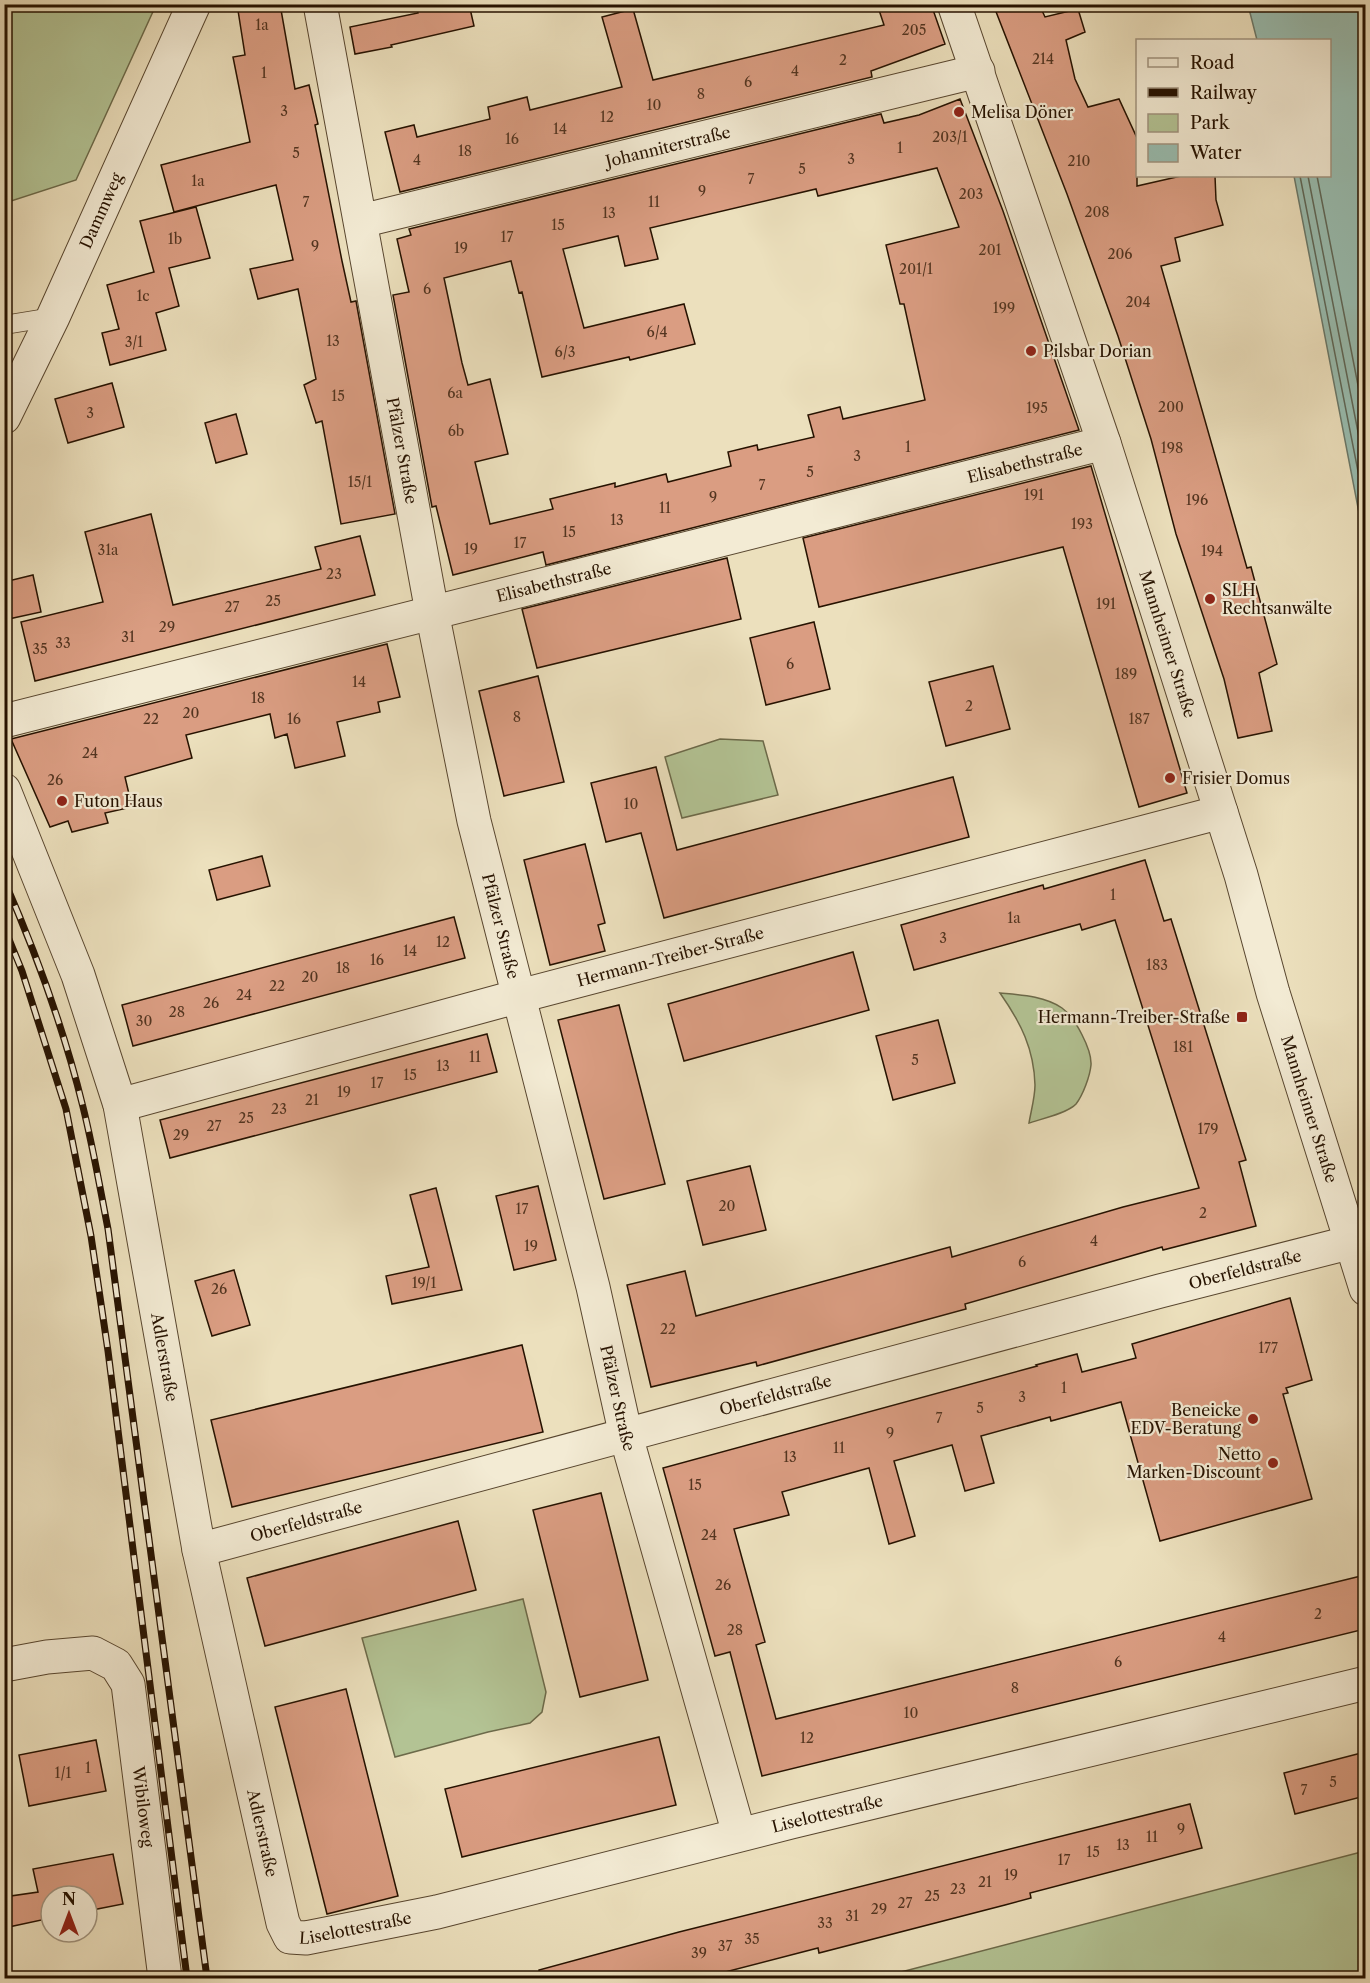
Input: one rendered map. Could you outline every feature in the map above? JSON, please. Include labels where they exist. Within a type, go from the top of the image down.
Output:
[{"type":"street","name":"Dammweg","points":[[4,417],[53,317],[194,4]]},
{"type":"street","name":"Pfälzer Straße","points":[[320,4],[432,612],[474,821],[593,1287],[626,1436],[739,1834]]},
{"type":"street","name":"Mannheimer Straße","points":[[954,4],[1104,443],[1241,875],[1273,993],[1365,1289]]},
{"type":"street","name":"Johanniterstraße","points":[[361,221],[978,71]]},
{"type":"street","name":"Elisabethstraße","points":[[4,721],[1104,443]]},
{"type":"street","name":"Adlerstraße","points":[[4,790],[78,975],[120,1105],[199,1550],[284,1923],[290,1937]]},
{"type":"street","name":"Hermann-Treiber-Straße","points":[[120,1105],[1221,812]]},
{"type":"street","name":"Oberfeldstraße","points":[[199,1550],[1160,1291],[1352,1242]]},
{"type":"street","name":"Wibiloweg","points":[[4,1665],[47,1657],[93,1653],[116,1665],[128,1684],[165,1978]]},
{"type":"street","name":"Liselottestraße","points":[[290,1937],[306,1938],[437,1912],[739,1834],[1365,1683]]},
{"type":"lane","points":[[4,325],[53,317]]},
{"type":"green space","points":[[5,4],[156,5],[76,180],[5,203]]},
{"type":"green space","points":[[720,739],[763,741],[778,795],[682,818],[665,757]]},
{"type":"green space","points":[[1000,993],[1032,997],[1055,1004],[1067,1012],[1077,1026],[1089,1051],[1091,1065],[1084,1091],[1072,1107],[1029,1123],[1035,1090],[1032,1060],[1020,1026]]},
{"type":"green space","points":[[523,1599],[546,1692],[542,1712],[530,1723],[395,1757],[362,1638]]},
{"type":"green space","points":[[1365,1851],[1365,1978],[878,1978]]},
{"type":"water","points":[[1248,5],[1365,5],[1365,544],[1294,177],[1331,177],[1331,39],[1257,39]]},
{"type":"building","points":[[237,4],[280,4],[295,89],[309,85],[342,261],[351,302],[356,301],[395,514],[341,524],[322,421],[316,423],[304,385],[316,379],[298,289],[258,299],[250,269],[293,260],[276,185],[174,212],[161,165],[250,142],[233,57],[245,55]]},
{"type":"building","points":[[416,4],[469,4],[474,26],[355,54],[350,27],[418,13]]},
{"type":"building","points":[[877,4],[931,4],[945,44],[871,71],[872,77],[400,192],[385,132],[414,125],[417,137],[490,119],[488,107],[527,97],[530,110],[622,87],[602,17],[633,9],[653,80],[884,25]]},
{"type":"building","points":[[993,4],[1039,4],[1045,17],[1078,9],[1085,32],[1066,40],[1075,79],[1088,107],[1119,99],[1136,136],[1137,186],[1177,177],[1215,177],[1216,200],[1223,225],[1175,238],[1180,261],[1161,266],[1247,568],[1251,567],[1277,664],[1259,673],[1272,731],[1238,738],[1224,679],[1176,534],[1151,439],[1118,336],[1067,194]]},
{"type":"building","points":[[960,99],[1003,211],[1079,430],[546,565],[543,552],[453,575],[436,506],[432,507],[393,295],[409,292],[397,239],[411,235],[409,229],[881,114],[884,123],[919,115]],"holes":[[[937,168],[959,227],[886,245],[900,304],[904,304],[925,400],[843,419],[840,407],[808,415],[814,437],[758,450],[757,445],[728,452],[731,466],[668,482],[666,474],[615,487],[615,483],[550,499],[553,509],[490,524],[475,462],[508,454],[490,379],[468,385],[444,278],[511,261],[519,293],[522,292],[542,377],[629,357],[630,360],[695,344],[684,304],[584,328],[563,249],[618,236],[625,266],[658,259],[650,228],[816,189],[818,196]]]},
{"type":"building","points":[[196,207],[210,258],[169,268],[179,306],[156,313],[166,350],[110,365],[102,333],[119,329],[107,285],[154,272],[140,221]]},
{"type":"building","points":[[112,383],[124,427],[68,443],[55,399]]},
{"type":"building","points":[[236,414],[247,454],[216,463],[205,423]]},
{"type":"building","points":[[1091,466],[1187,793],[1139,807],[1063,547],[819,607],[803,538]]},
{"type":"building","points":[[151,514],[173,605],[321,569],[315,547],[360,536],[375,595],[35,681],[21,622],[103,602],[85,532]]},
{"type":"building","points":[[727,558],[741,619],[537,668],[522,609]]},
{"type":"building","points":[[33,575],[41,612],[4,620],[4,582]]},
{"type":"building","points":[[814,622],[830,689],[766,705],[750,638]]},
{"type":"building","points":[[387,644],[400,697],[378,702],[380,712],[337,722],[345,756],[295,768],[287,734],[275,738],[270,714],[186,735],[192,758],[125,777],[132,807],[105,813],[108,823],[72,832],[68,821],[50,827],[11,739]]},
{"type":"building","points":[[993,666],[1010,729],[946,746],[929,682]]},
{"type":"building","points":[[538,676],[564,782],[504,796],[479,691]]},
{"type":"building","points":[[656,767],[677,850],[953,777],[969,837],[664,918],[641,833],[606,842],[591,783]]},
{"type":"building","points":[[585,844],[605,923],[598,925],[605,951],[550,965],[524,860]]},
{"type":"building","points":[[262,856],[270,886],[217,900],[209,870]]},
{"type":"building","points":[[1145,860],[1164,921],[1171,919],[1246,1160],[1239,1162],[1256,1226],[1163,1250],[1162,1247],[965,1304],[966,1309],[757,1366],[756,1362],[651,1387],[627,1285],[685,1271],[696,1316],[950,1247],[952,1257],[1123,1207],[1199,1188],[1115,920],[1082,930],[1080,924],[914,970],[901,925],[1043,885],[1044,889]]},
{"type":"building","points":[[454,917],[465,958],[133,1046],[122,1005]]},
{"type":"building","points":[[853,952],[869,1010],[684,1061],[668,1004]]},
{"type":"building","points":[[619,1005],[665,1184],[604,1199],[558,1020]]},
{"type":"building","points":[[938,1020],[955,1083],[893,1100],[876,1036]]},
{"type":"building","points":[[487,1034],[497,1072],[170,1158],[160,1120]]},
{"type":"building","points":[[750,1166],[766,1230],[703,1245],[687,1181]]},
{"type":"building","points":[[538,1186],[556,1260],[514,1270],[496,1196]]},
{"type":"building","points":[[436,1188],[462,1290],[392,1304],[386,1276],[429,1267],[410,1195]]},
{"type":"building","points":[[234,1270],[250,1325],[212,1336],[195,1281]]},
{"type":"building","points":[[1290,1298],[1312,1380],[1286,1388],[1288,1393],[1283,1394],[1312,1499],[1160,1541],[1121,1402],[1051,1421],[1050,1417],[981,1436],[994,1483],[965,1491],[952,1445],[894,1461],[915,1536],[889,1544],[869,1468],[782,1492],[789,1515],[734,1529],[765,1642],[756,1645],[776,1719],[1365,1575],[1365,1629],[762,1776],[730,1652],[715,1656],[663,1468],[1077,1354],[1082,1372],[1136,1358],[1132,1344]]},
{"type":"building","points":[[522,1345],[543,1432],[232,1507],[211,1420]]},
{"type":"building","points":[[601,1493],[648,1680],[580,1697],[533,1510]]},
{"type":"building","points":[[458,1521],[476,1590],[265,1646],[247,1578]]},
{"type":"building","points":[[346,1689],[398,1896],[327,1914],[275,1707]]},
{"type":"building","points":[[659,1737],[676,1805],[462,1857],[445,1789]]},
{"type":"building","points":[[96,1740],[106,1791],[29,1806],[19,1755]]},
{"type":"building","points":[[1365,1752],[1365,1796],[1295,1814],[1284,1773]]},
{"type":"building","points":[[1190,1804],[1202,1848],[1030,1893],[1031,1898],[1005,1905],[819,1953],[818,1948],[702,1978],[540,1978],[539,1970],[679,1932]]},
{"type":"building","points":[[113,1854],[123,1904],[99,1909],[99,1884],[39,1884],[39,1921],[4,1928],[4,1897],[38,1892],[33,1869]]},
{"type":"railway","points":[[4,880],[38,963],[67,1049],[87,1122],[108,1229],[207,1978]]},
{"type":"railway","points":[[4,927],[22,971],[66,1109],[91,1236],[108,1351],[187,1978]]},
{"type":"place","name":"Melisa Döner","points":[[959,112]]},
{"type":"place","name":"Pilsbar Dorian","points":[[1031,351]]},
{"type":"place","name":"SLH Rechtsanwälte","points":[[1210,599]]},
{"type":"place","name":"Frisier Domus","points":[[1170,778]]},
{"type":"place","name":"Futon Haus","points":[[62,801]]},
{"type":"place","name":"Hermann-Treiber-Straße","points":[[1242,1017]]},
{"type":"place","name":"Beneicke EDV-Beratung","points":[[1253,1419]]},
{"type":"place","name":"Netto Marken-Discount","points":[[1273,1463]]}]
